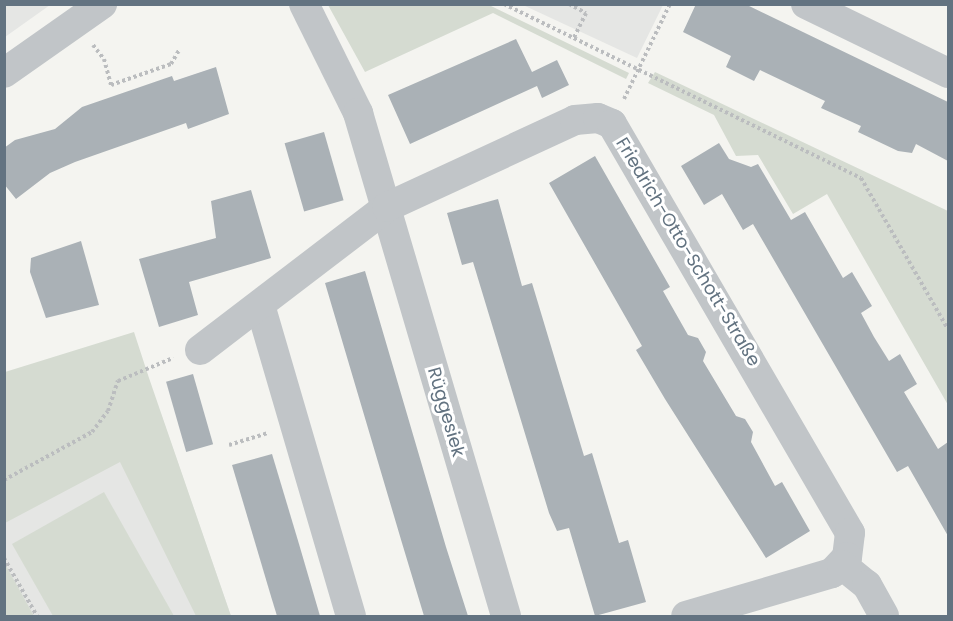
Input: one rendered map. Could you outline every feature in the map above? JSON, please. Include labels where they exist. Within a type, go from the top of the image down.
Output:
[{"type":"street","points":[[4,73],[102,4]]},
{"type":"street","name":"Rüggesiek","points":[[304,4],[358,113],[506,616]]},
{"type":"street","points":[[806,4],[948,73]]},
{"type":"street","name":"Friedrich-Otto-Schott-Straße","points":[[387,207],[575,120],[598,118],[612,124],[848,524],[850,544],[842,565]]},
{"type":"street","points":[[200,350],[387,207]]},
{"type":"street","points":[[260,305],[351,616]]},
{"type":"street","points":[[686,616],[825,576],[842,565],[867,585],[884,616]]},
{"type":"path","points":[[504,4],[861,178],[948,329]]},
{"type":"path","points":[[569,4],[586,13],[574,38]]},
{"type":"path","points":[[612,124],[670,4]]},
{"type":"path","points":[[76,22],[104,59],[111,85],[171,64],[179,50]]},
{"type":"path","points":[[4,480],[92,432],[108,411],[112,387],[128,374],[200,350]]},
{"type":"path","points":[[229,445],[295,424]]},
{"type":"path","points":[[4,558],[37,616]]},
{"type":"shaded area","points":[[5,4],[50,4],[50,5],[5,37]]},
{"type":"shaded area","points":[[663,4],[637,58],[523,5]]},
{"type":"shaded area","points":[[328,5],[489,5],[629,73],[626,79],[493,13],[365,72]]},
{"type":"shaded area","points":[[655,72],[948,211],[948,405],[827,194],[793,214],[758,155],[736,156],[714,115],[648,83]]},
{"type":"shaded area","points":[[134,332],[231,616],[196,616],[120,462],[5,523],[5,372]]},
{"type":"shaded area","points":[[161,414],[231,616],[5,616],[5,499]]},
{"type":"shaded area","points":[[104,492],[174,616],[53,616],[12,544]]},
{"type":"shaded area","points":[[5,564],[34,616],[5,616]]},
{"type":"building","points":[[696,4],[745,4],[948,102],[948,161],[916,144],[912,153],[898,151],[858,132],[861,126],[821,108],[825,101],[760,70],[754,81],[726,67],[731,56],[683,32]]},
{"type":"building","points":[[516,39],[532,72],[557,60],[569,85],[542,98],[537,86],[410,144],[388,95]]},
{"type":"building","points":[[216,67],[229,114],[188,129],[186,123],[75,162],[50,173],[16,199],[4,184],[4,148],[15,140],[55,129],[82,107],[172,76],[174,81]]},
{"type":"building","points":[[324,132],[344,200],[304,212],[285,143]]},
{"type":"building","points":[[719,143],[729,159],[751,167],[758,164],[791,220],[805,212],[843,278],[852,272],[872,306],[861,313],[889,361],[900,354],[917,384],[904,392],[938,449],[948,442],[948,536],[908,466],[897,472],[753,224],[743,230],[722,194],[704,205],[681,166]]},
{"type":"building","points":[[595,156],[670,287],[663,291],[688,335],[698,338],[706,352],[703,361],[736,416],[745,419],[753,432],[751,442],[775,486],[782,482],[810,531],[766,558],[636,350],[642,346],[549,183]]},
{"type":"building","points":[[251,190],[271,258],[189,282],[198,315],[159,327],[139,259],[216,238],[211,201]]},
{"type":"building","points":[[498,199],[522,286],[532,283],[584,456],[592,453],[619,543],[628,540],[646,602],[595,616],[569,528],[557,531],[549,513],[473,262],[462,265],[447,213]]},
{"type":"building","points":[[81,241],[99,305],[46,318],[30,272],[31,258]]},
{"type":"building","points":[[365,271],[468,616],[424,616],[402,543],[325,283]]},
{"type":"building","points":[[193,374],[213,444],[186,452],[166,382]]},
{"type":"building","points":[[272,454],[320,616],[277,616],[232,465]]}]
